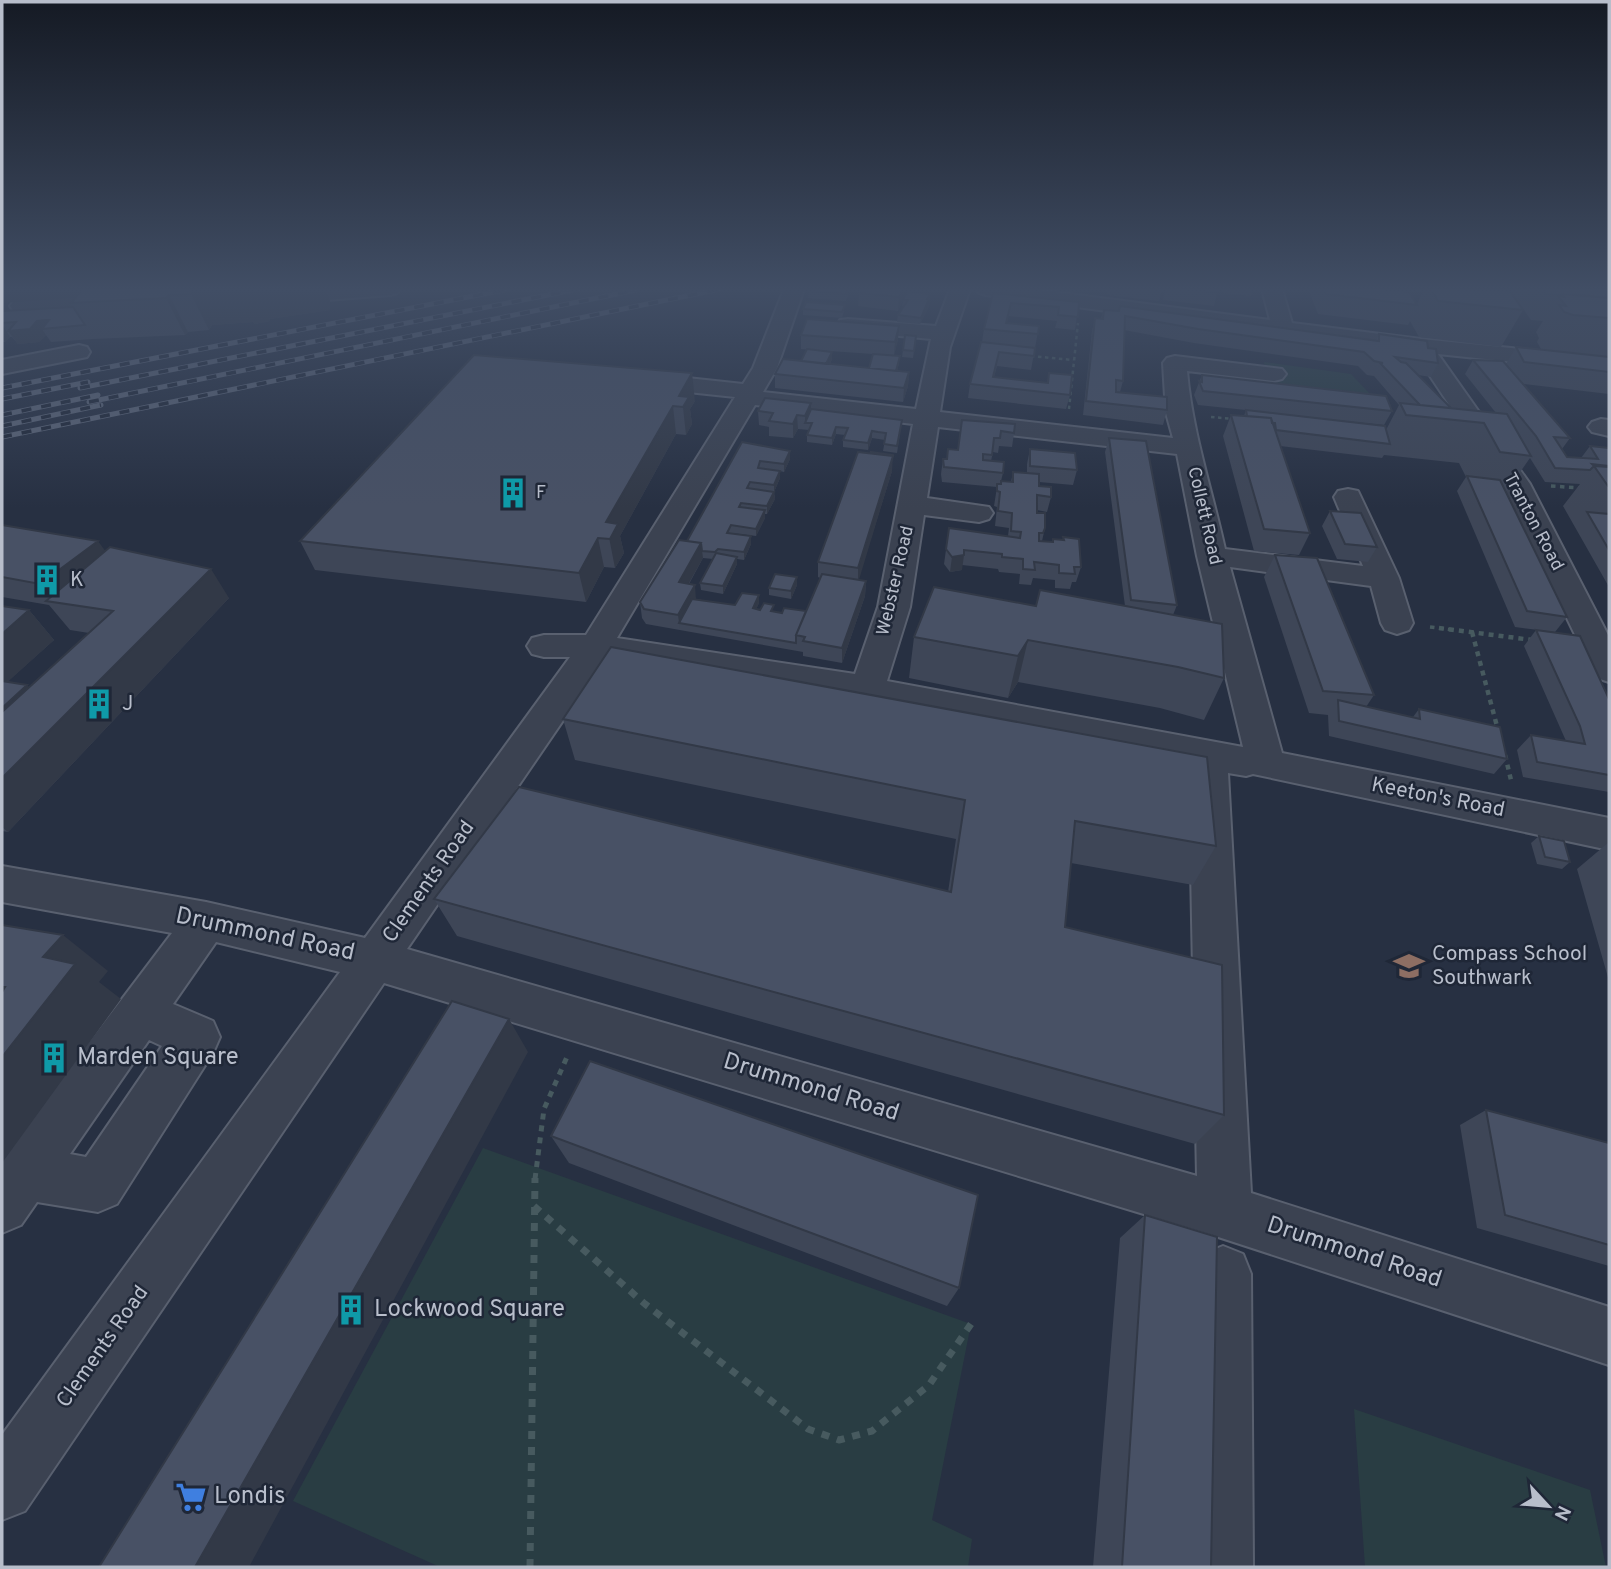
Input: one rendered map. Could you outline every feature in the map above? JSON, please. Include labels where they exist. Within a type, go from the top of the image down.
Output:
[{"type":"street","points":[[2,367],[27,362]]},
{"type":"street","name":"Clements Road","points":[[2,1488],[596,646],[767,362]]},
{"type":"street","name":"Webster Road","points":[[858,688],[865,687],[870,681],[894,607],[938,362]]},
{"type":"street","name":"Tranton Road","points":[[1432,362],[1516,484],[1604,659]]},
{"type":"street","points":[[1581,362],[1609,365]]},
{"type":"street","name":"Collett Road","points":[[1225,1212],[1240,760],[1212,556],[1189,448],[1178,413],[1175,363],[1274,374]]},
{"type":"street","points":[[616,378],[929,418],[1067,444],[1189,448]]},
{"type":"street","points":[[1348,497],[1384,578],[1397,623]]},
{"type":"street","points":[[914,505],[980,510]]},
{"type":"street","points":[[1212,556],[1384,578]]},
{"type":"street","points":[[544,646],[596,646],[858,688]]},
{"type":"street","name":"Keeton's Road","points":[[858,688],[1240,760],[1609,834]]},
{"type":"street","name":"Drummond Road","points":[[2,884],[206,920],[374,960],[1225,1212],[1609,1336]]},
{"type":"street","points":[[13,1190],[206,920]]},
{"type":"street","points":[[13,1190],[98,1185],[196,1037],[140,1013]]},
{"type":"street","points":[[1219,1567],[1223,1275]]},
{"type":"path","points":[[1067,444],[1073,362]]},
{"type":"path","points":[[1178,413],[1237,420]]},
{"type":"path","points":[[1547,486],[1586,489]]},
{"type":"path","points":[[1397,623],[1472,632],[1604,659]]},
{"type":"path","points":[[1472,632],[1501,740]]},
{"type":"path","points":[[1504,753],[1521,815]]},
{"type":"path","points":[[530,1567],[535,1166],[544,1109],[585,1021]]},
{"type":"path","points":[[534,1206],[645,1304],[808,1429],[839,1440],[872,1431],[929,1384],[971,1324]]},
{"type":"shaded area","points":[[1264,362],[1351,374],[1372,396],[1269,388]]},
{"type":"shaded area","points":[[483,1148],[971,1324],[932,1520],[972,1539],[968,1567],[440,1567],[293,1501]]},
{"type":"shaded area","points":[[1354,1409],[1590,1490],[1606,1567],[1365,1567]]},
{"type":"building","name":"F","points":[[467,362],[561,362],[692,373],[679,396],[689,397],[683,407],[673,406],[606,522],[618,524],[610,539],[598,538],[579,573],[300,541]]},
{"type":"building","points":[[781,362],[814,362],[909,372],[904,388],[775,374]]},
{"type":"building","points":[[871,362],[898,362],[896,371],[869,368]]},
{"type":"building","points":[[976,362],[997,362],[993,377],[1048,383],[1049,373],[1072,375],[1070,395],[970,384]]},
{"type":"building","points":[[1090,362],[1124,362],[1123,381],[1116,380],[1116,392],[1167,397],[1167,410],[1086,401]]},
{"type":"building","points":[[1379,362],[1406,363],[1451,408],[1420,405],[1380,363],[1383,363]]},
{"type":"building","points":[[1475,362],[1504,362],[1570,438],[1554,437],[1567,457],[1598,459],[1590,446],[1609,448],[1609,466],[1592,464],[1594,466],[1590,470],[1555,468],[1536,436]]},
{"type":"building","points":[[1526,362],[1609,362],[1609,372]]},
{"type":"building","points":[[1202,375],[1386,396],[1392,411],[1203,391],[1199,381],[1202,382]]},
{"type":"building","points":[[765,398],[811,403],[805,416],[797,415],[793,424],[769,421],[773,413],[758,411]]},
{"type":"building","points":[[1400,403],[1507,414],[1531,456],[1500,452],[1484,423],[1406,415]]},
{"type":"building","points":[[811,409],[902,420],[897,446],[884,444],[886,433],[872,431],[868,443],[843,440],[848,428],[836,427],[832,438],[807,435],[812,423],[805,423]]},
{"type":"building","points":[[1246,410],[1385,426],[1390,444],[1276,430],[1271,418],[1247,416]]},
{"type":"building","points":[[1231,415],[1271,418],[1310,533],[1264,529]]},
{"type":"building","points":[[962,420],[1015,424],[1014,433],[1001,431],[1000,438],[994,438],[992,455],[983,454],[983,460],[1004,462],[1003,473],[944,467],[943,459],[947,459],[948,449],[958,450]]},
{"type":"building","points":[[1109,438],[1146,441],[1177,605],[1131,600]]},
{"type":"building","points":[[742,442],[790,451],[784,464],[760,461],[758,468],[780,471],[774,485],[750,482],[747,488],[774,492],[767,506],[741,503],[739,507],[765,510],[756,529],[731,525],[727,533],[751,536],[744,552],[718,549],[715,552],[702,551],[701,543],[687,541]]},
{"type":"building","points":[[1030,449],[1075,453],[1077,470],[1030,466]]},
{"type":"building","points":[[858,452],[893,456],[858,568],[818,562]]},
{"type":"building","points":[[1594,466],[1609,467],[1609,486],[1608,486]]},
{"type":"building","points":[[1013,472],[1039,474],[1039,486],[1051,487],[1051,497],[1037,495],[1037,513],[1045,513],[1045,528],[1043,533],[1039,533],[1039,541],[1053,542],[1053,539],[1064,540],[1063,537],[1079,539],[1081,567],[1074,567],[1075,574],[1059,573],[1059,565],[1034,562],[1035,570],[1023,569],[1023,559],[1002,557],[1002,554],[964,550],[964,555],[952,557],[946,549],[949,528],[1020,538],[1021,532],[1011,531],[1012,513],[998,511],[1000,492],[997,491],[997,484],[1001,484],[1001,481],[1013,482]]},
{"type":"building","points":[[1467,476],[1500,480],[1567,617],[1527,611]]},
{"type":"building","points":[[1330,511],[1361,513],[1377,547],[1345,544]]},
{"type":"building","points":[[1587,512],[1609,514],[1609,550]]},
{"type":"building","points":[[2,525],[98,541],[40,584],[2,577]]},
{"type":"building","points":[[679,540],[701,543],[679,582],[695,585],[678,615],[644,609],[640,602]]},
{"type":"building","points":[[110,547],[211,569],[2,778],[2,712],[113,611],[46,601]]},
{"type":"building","points":[[716,553],[737,557],[723,586],[700,583]]},
{"type":"building","points":[[1275,555],[1317,558],[1374,695],[1323,691]]},
{"type":"building","points":[[775,574],[797,577],[791,591],[769,588]]},
{"type":"building","points":[[822,574],[866,581],[842,648],[803,641],[805,637],[796,635]]},
{"type":"building","points":[[934,587],[1036,606],[1040,590],[1222,624],[1224,678],[1028,640],[1018,656],[914,637]]},
{"type":"building","points":[[742,593],[759,595],[753,608],[760,610],[764,603],[774,605],[771,611],[782,613],[784,608],[806,611],[796,635],[796,643],[679,623],[692,599],[735,605]]},
{"type":"building","points":[[2,606],[29,610],[2,634]]},
{"type":"building","points":[[1536,630],[1580,636],[1609,699],[1609,775],[1537,762],[1531,735],[1585,744],[1580,726]]},
{"type":"building","points":[[611,647],[1207,757],[1216,846],[1075,821],[1065,927],[1222,965],[1224,1115],[434,899],[519,787],[951,892],[965,800],[563,719]]},
{"type":"building","points":[[2,681],[27,685],[2,708]]},
{"type":"building","points":[[1338,700],[1420,719],[1419,709],[1500,727],[1507,759],[1339,721]]},
{"type":"building","points":[[1539,836],[1564,841],[1570,862],[1545,857]]},
{"type":"building","points":[[2,925],[63,935],[43,957],[75,964],[2,1057],[2,992],[5,987],[2,987]]},
{"type":"building","points":[[452,1001],[509,1019],[195,1567],[99,1567]]},
{"type":"building","points":[[590,1061],[978,1195],[959,1288],[551,1136]]},
{"type":"building","points":[[1486,1110],[1609,1143],[1609,1245],[1505,1215]]},
{"type":"building","points":[[1145,1215],[1217,1237],[1211,1567],[1122,1567]]},
{"type":"railway","points":[[2,388],[134,362]]},
{"type":"railway","points":[[80,388],[210,362]]},
{"type":"railway","points":[[89,402],[283,362]]},
{"type":"railway","points":[[2,437],[365,362]]},
{"type":"railway","points":[[2,399],[88,382]]},
{"type":"railway","points":[[2,415],[98,395]]},
{"type":"railway","points":[[2,426],[101,405]]},
{"type":"place","name":"F","points":[[513,493]]},
{"type":"place","name":"K","points":[[47,580]]},
{"type":"place","name":"J","points":[[99,704]]},
{"type":"place","name":"Compass School Southwark","points":[[1409,966]]},
{"type":"place","name":"Marden Square","points":[[54,1058]]},
{"type":"place","name":"Lockwood Square","points":[[351,1310]]},
{"type":"place","name":"Londis","points":[[191,1497]]}]
